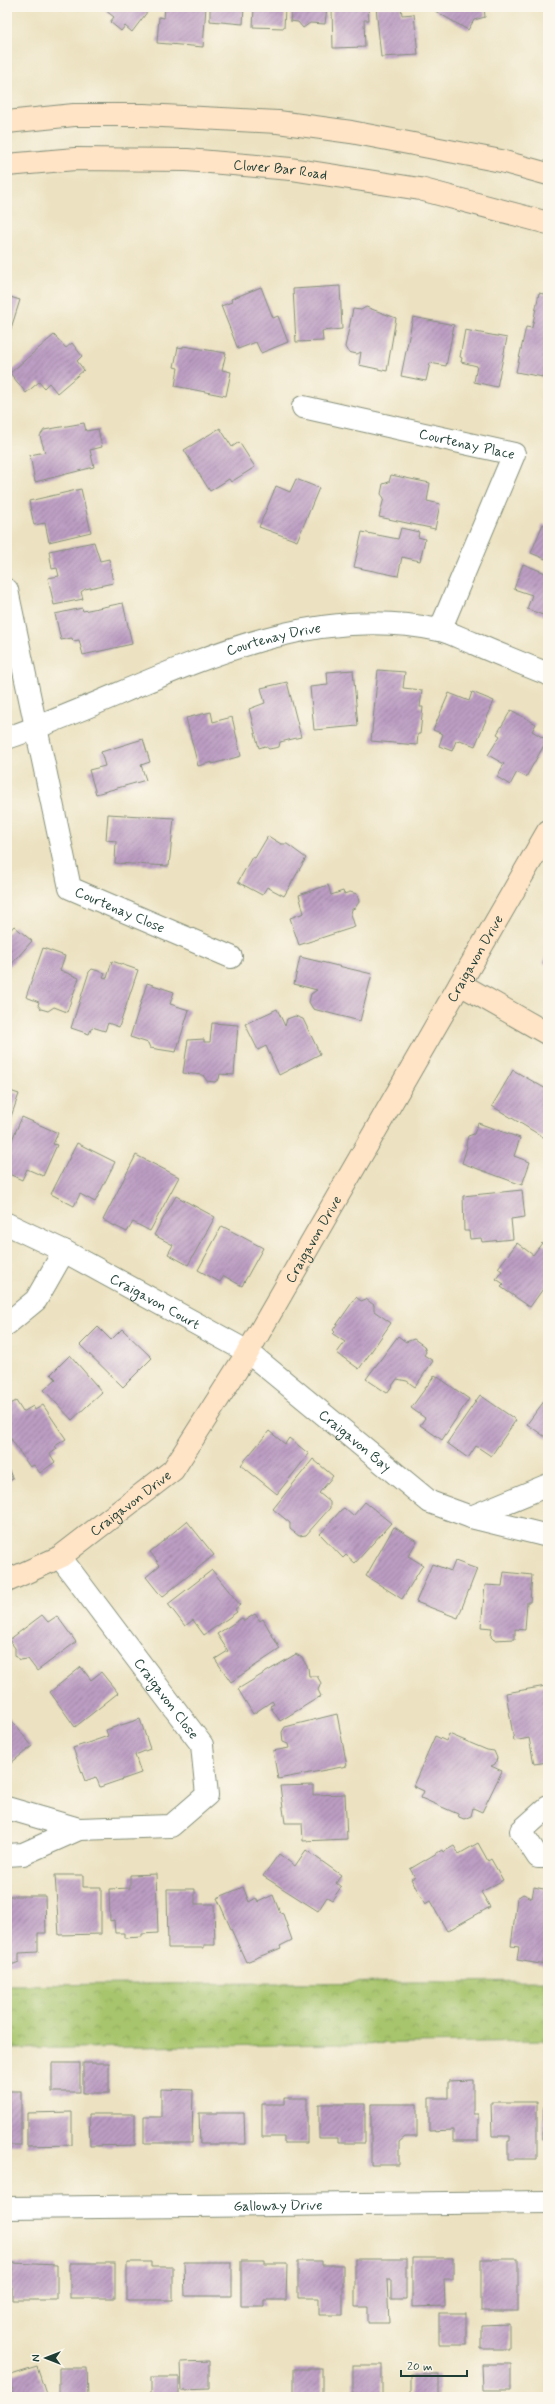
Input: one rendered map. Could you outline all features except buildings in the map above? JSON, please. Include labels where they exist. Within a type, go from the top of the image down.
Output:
[{"type":"main road","points":[[7,122],[82,115],[144,115],[278,122],[351,132],[429,147],[501,161],[548,174]]},
{"type":"main road","name":"Clover Bar Road","points":[[7,165],[75,159],[171,160],[291,169],[420,189],[548,223]]},
{"type":"main road","name":"Craigavon Drive","points":[[7,1581],[60,1557],[173,1470],[248,1352],[548,831]]},
{"type":"main road","points":[[460,984],[548,1034]]},
{"type":"street","name":"Courtenay Place","points":[[303,407],[514,454],[440,630]]},
{"type":"street","points":[[7,590],[36,728]]},
{"type":"street","name":"Courtenay Drive","points":[[7,738],[36,728],[180,668],[275,635],[366,622],[440,630],[548,674]]},
{"type":"street","name":"Courtenay Close","points":[[36,728],[70,888],[231,958]]},
{"type":"street","name":"Craigavon Court","points":[[7,1224],[64,1251],[248,1352]]},
{"type":"street","points":[[7,1324],[36,1300],[64,1251]]},
{"type":"street","name":"Craigavon Bay","points":[[248,1352],[430,1502],[471,1517],[548,1536]]},
{"type":"street","points":[[471,1517],[548,1485]]},
{"type":"street","name":"Craigavon Close","points":[[7,1808],[79,1829],[172,1826],[207,1795],[202,1745],[60,1557]]},
{"type":"street","points":[[548,1807],[521,1831],[538,1857],[548,1857]]},
{"type":"street","name":"Craigavon Close","points":[[7,1856],[23,1854],[79,1829]]},
{"type":"street","name":"Galloway Drive","points":[[7,2208],[548,2202]]},
{"type":"green space","points":[[548,1981],[548,2041],[7,2049],[7,1985]]}]
